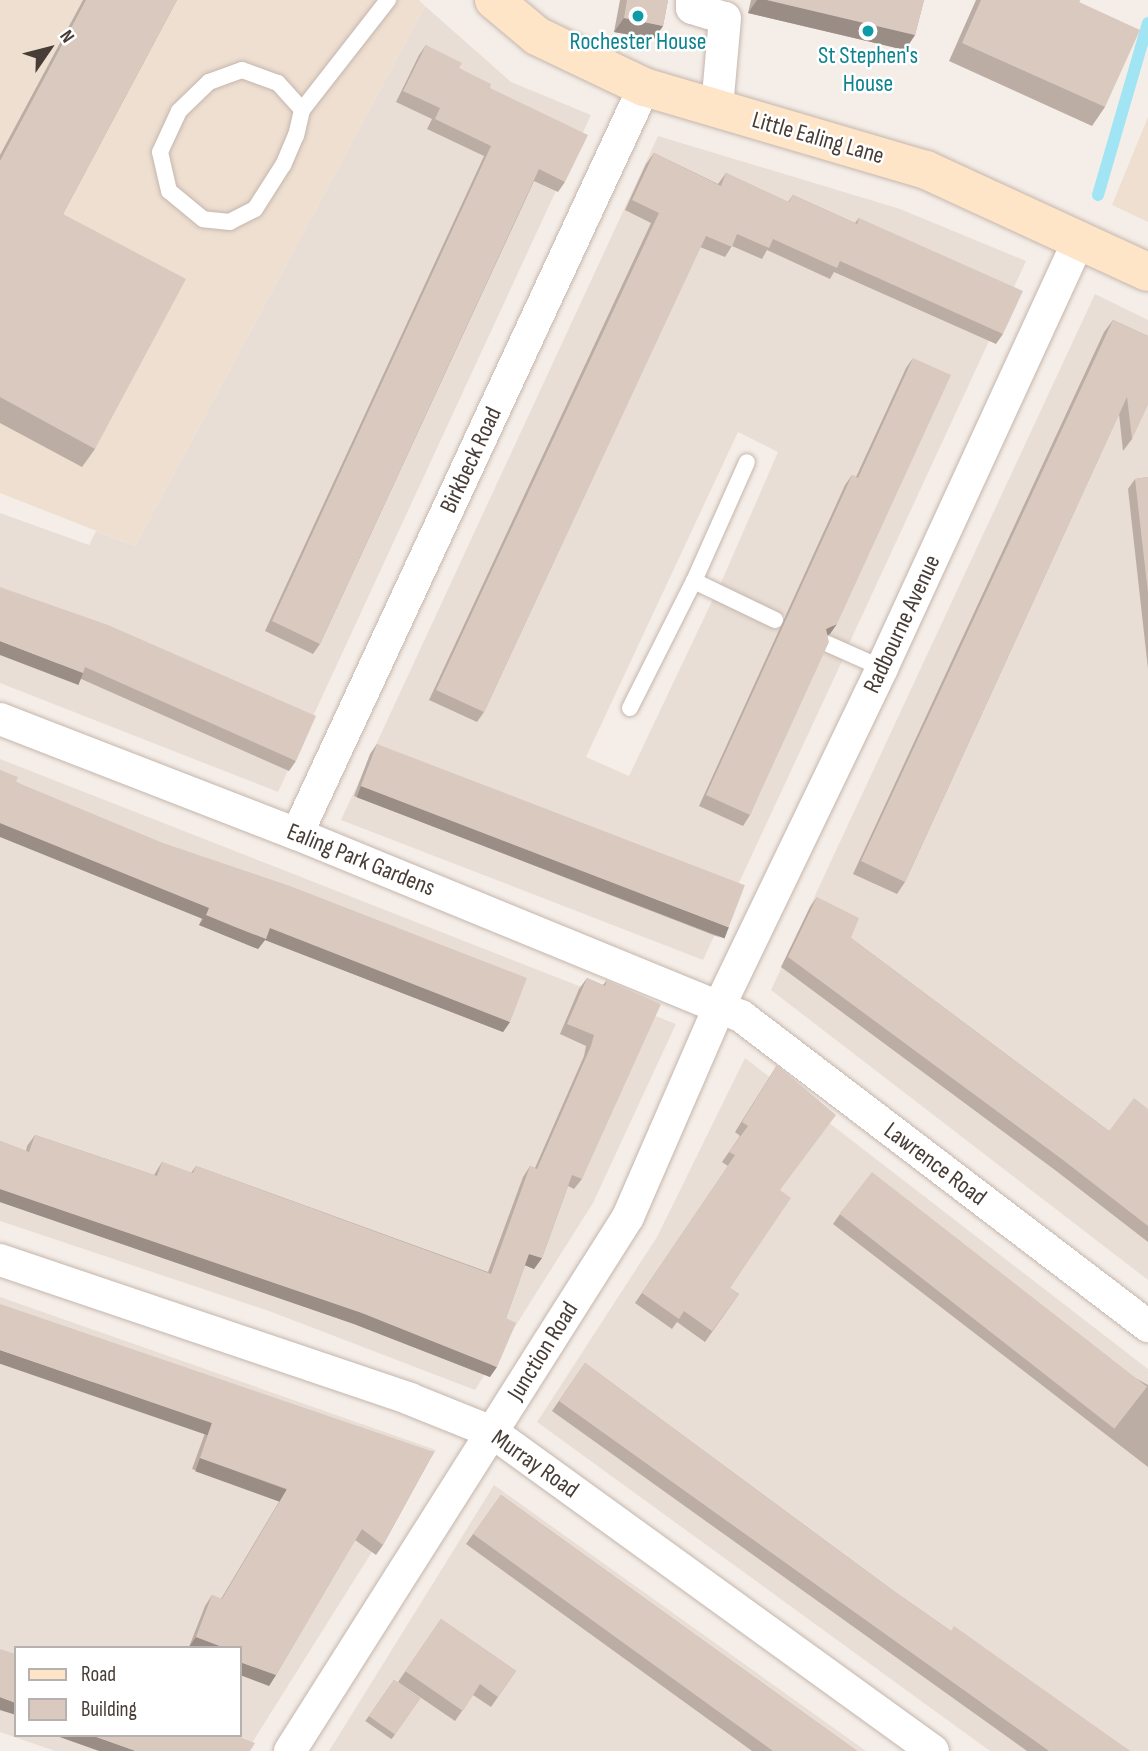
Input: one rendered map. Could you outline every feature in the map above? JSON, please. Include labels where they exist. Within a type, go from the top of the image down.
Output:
[{"type":"main road","name":"Little Ealing Lane","points":[[494,0],[547,41],[644,87],[926,170],[1148,272]]},
{"type":"street","points":[[692,0],[692,8],[725,18],[717,108]]},
{"type":"street","name":"Birkbeck Road","points":[[297,834],[644,87]]},
{"type":"street","name":"Radbourne Avenue","points":[[720,1005],[882,668],[1078,241]]},
{"type":"street","name":"Ealing Park Gardens","points":[[0,719],[297,834],[720,1005]]},
{"type":"street","name":"Lawrence Road","points":[[720,1005],[752,1024],[1148,1326]]},
{"type":"street","name":"Junction Road","points":[[290,1751],[628,1217],[720,1005]]},
{"type":"street","name":"Murray Road","points":[[0,1260],[410,1399],[492,1432],[933,1751]]},
{"type":"lane","points":[[302,110],[278,83],[242,71],[209,82],[179,111],[160,152],[169,191],[203,219],[230,222],[255,209],[283,165],[302,110],[388,0]]},
{"type":"lane","points":[[630,708],[694,581],[747,462]]},
{"type":"lane","points":[[694,581],[775,620]]},
{"type":"lane","points":[[828,644],[882,668]]},
{"type":"shaded area","points":[[0,0],[419,0],[425,6],[135,546],[0,493]]},
{"type":"shaded area","points":[[425,6],[511,82],[591,115],[278,792],[0,683],[0,513],[89,545],[96,531],[135,546]]},
{"type":"shaded area","points":[[1148,117],[1148,222],[1112,205]]},
{"type":"shaded area","points":[[658,136],[900,209],[1026,261],[848,646],[720,585],[778,452],[738,432],[586,757],[629,776],[714,597],[844,657],[703,960],[341,820]]},
{"type":"shaded area","points":[[1095,294],[1148,320],[1148,1280],[771,990]]},
{"type":"shaded area","points":[[0,759],[676,1024],[593,1203],[475,1390],[269,1311],[0,1221]]},
{"type":"shaded area","points":[[745,1058],[1148,1369],[1148,1751],[990,1751],[537,1422],[657,1237]]},
{"type":"shaded area","points":[[0,1297],[436,1450],[247,1751],[55,1751],[14,1737],[242,1737],[242,1646],[14,1646],[14,1737],[0,1732]]},
{"type":"shaded area","points":[[494,1485],[866,1751],[329,1751]]},
{"type":"building","points":[[86,0],[177,0],[63,214],[186,279],[95,449],[0,397],[0,161]]},
{"type":"building","points":[[627,0],[668,0],[663,26],[624,18]]},
{"type":"building","points":[[767,0],[924,0],[915,35]]},
{"type":"building","points":[[981,0],[1080,0],[1079,2],[1140,30],[1105,107],[962,43]]},
{"type":"building","points":[[426,45],[462,63],[459,68],[491,84],[490,88],[588,135],[565,182],[539,169],[320,644],[272,621],[491,146],[435,119],[440,108],[403,91]]},
{"type":"building","points":[[654,153],[721,186],[726,173],[789,202],[793,195],[857,224],[859,218],[1023,291],[1003,334],[840,261],[837,268],[773,239],[769,248],[737,234],[732,247],[706,236],[484,712],[436,690],[659,213],[632,200]]},
{"type":"building","points":[[1113,320],[1148,336],[1148,405],[1132,439],[1127,397],[905,882],[861,861]]},
{"type":"building","points":[[913,358],[951,375],[837,624],[826,629],[829,642],[750,815],[706,795],[852,475],[858,478]]},
{"type":"building","points":[[1148,477],[1148,593],[1135,479]]},
{"type":"building","points":[[0,587],[108,625],[316,716],[296,761],[85,667],[83,673],[0,641]]},
{"type":"building","points":[[377,744],[745,885],[729,927],[361,786]]},
{"type":"building","points":[[0,770],[18,777],[16,782],[163,843],[290,886],[527,978],[510,1022],[270,928],[266,939],[235,927],[206,915],[209,908],[0,823]]},
{"type":"building","points":[[817,897],[859,918],[851,938],[1109,1131],[1134,1098],[1148,1109],[1148,1226],[788,957]]},
{"type":"building","points":[[587,978],[605,986],[607,980],[661,1004],[582,1179],[572,1175],[542,1258],[529,1254],[506,1318],[516,1323],[497,1367],[362,1313],[0,1189],[0,1141],[29,1152],[35,1135],[157,1176],[162,1162],[193,1173],[196,1166],[491,1274],[530,1166],[537,1169],[591,1046],[594,1035],[567,1024]]},
{"type":"building","points":[[777,1065],[836,1115],[780,1190],[791,1198],[730,1288],[739,1294],[712,1331],[684,1311],[679,1319],[642,1293],[735,1155],[729,1152],[748,1126],[742,1122]]},
{"type":"building","points":[[872,1172],[1147,1387],[1114,1429],[839,1214]]},
{"type":"building","points":[[0,1304],[434,1452],[383,1545],[362,1529],[276,1675],[242,1663],[242,1646],[220,1646],[196,1637],[212,1595],[222,1599],[287,1489],[200,1458],[212,1423],[0,1350]]},
{"type":"building","points":[[585,1363],[895,1592],[951,1631],[954,1626],[1130,1751],[1049,1751],[559,1401]]},
{"type":"building","points":[[501,1495],[857,1751],[773,1751],[473,1534]]},
{"type":"building","points":[[441,1619],[516,1671],[498,1697],[480,1684],[463,1711],[405,1671]]},
{"type":"building","points":[[0,1649],[14,1653],[14,1702],[0,1697]]},
{"type":"building","points":[[394,1680],[420,1698],[395,1734],[369,1716]]},
{"type":"building","points":[[97,1737],[239,1737],[255,1743],[250,1751],[136,1751]]},
{"type":"waterway","points":[[1098,195],[1148,23]]},
{"type":"place","name":"Rochester House","points":[[638,16]]},
{"type":"place","name":"St Stephen's House","points":[[868,31]]}]
